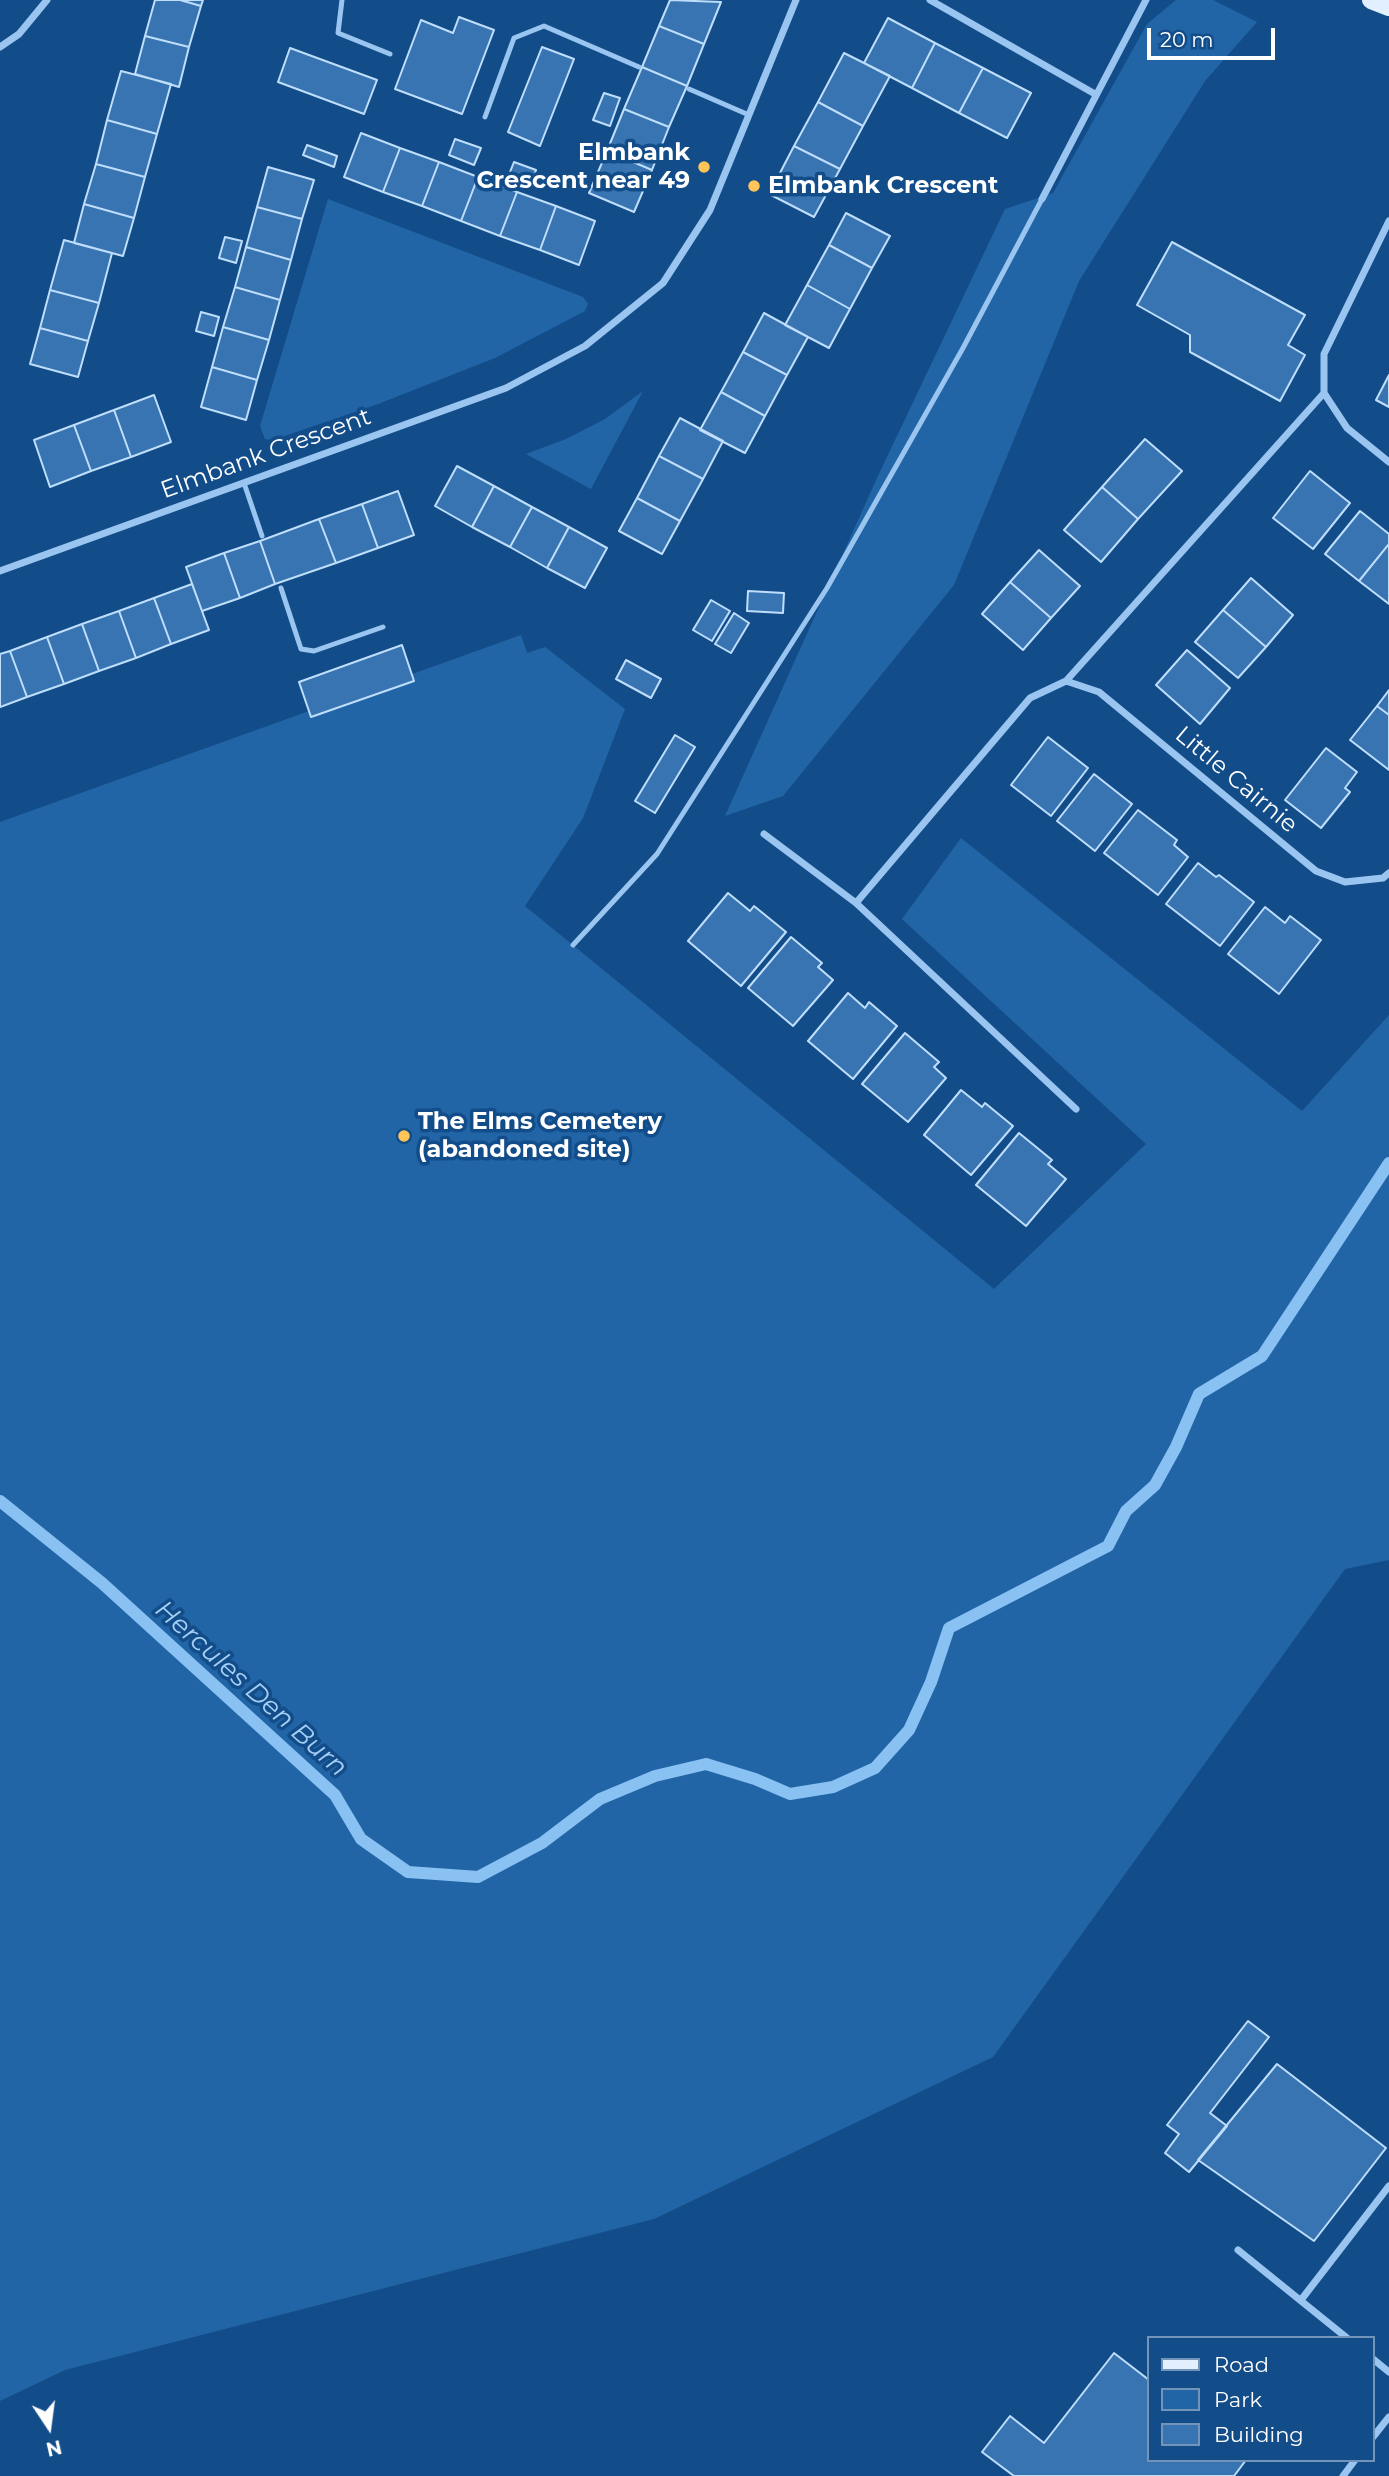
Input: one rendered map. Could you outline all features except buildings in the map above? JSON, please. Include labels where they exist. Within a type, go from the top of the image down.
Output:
[{"type":"main road","points":[[1371,0],[1389,7]]},
{"type":"street","points":[[0,47],[19,34],[47,0]]},
{"type":"street","name":"Elmbank Crescent","points":[[0,571],[506,388],[585,346],[663,283],[710,210],[796,0]]},
{"type":"street","points":[[930,0],[1095,94]]},
{"type":"street","points":[[1042,199],[1146,0]]},
{"type":"street","points":[[1389,221],[1324,354],[1324,393],[1348,428],[1389,462]]},
{"type":"street","points":[[856,904],[1030,698],[1066,681],[1324,393]]},
{"type":"street","name":"Little Cairnie","points":[[1066,681],[1099,692],[1316,871],[1345,882],[1383,878],[1389,873]]},
{"type":"street","points":[[764,834],[856,904],[1076,1109]]},
{"type":"street","points":[[1301,2300],[1389,2186]]},
{"type":"street","points":[[1238,2250],[1345,2336]]},
{"type":"street","points":[[1375,2361],[1389,2372]]},
{"type":"street","points":[[1375,2434],[1389,2417]]},
{"type":"lane","points":[[342,0],[338,33],[390,54]]},
{"type":"lane","points":[[485,117],[514,38],[544,26],[639,67]]},
{"type":"lane","points":[[689,89],[749,115]]},
{"type":"lane","points":[[573,945],[657,854],[827,588],[963,348],[1042,199]]},
{"type":"lane","points":[[244,483],[262,536]]},
{"type":"lane","points":[[281,588],[302,649],[314,651],[383,627]]},
{"type":"green space","points":[[1176,0],[1213,0],[1257,22],[1205,81],[1079,281],[954,585],[783,796],[725,816],[877,478],[1005,209],[1053,193],[1147,24]]},
{"type":"green space","points":[[328,199],[583,297],[588,304],[585,311],[495,358],[378,404],[273,440],[265,439],[260,426]]},
{"type":"green space","points":[[643,391],[591,489],[526,454],[566,439],[605,419]]},
{"type":"green space","points":[[521,635],[527,653],[545,647],[625,709],[583,818],[525,906],[994,1289],[1146,1144],[902,919],[961,838],[1302,1111],[1389,1015],[1389,1560],[1345,1569],[993,2057],[654,2219],[65,2370],[0,2401],[0,822]]},
{"type":"waterway","name":"Hercules Den Burn","points":[[0,1501],[102,1583],[335,1795],[361,1839],[408,1872],[478,1877],[542,1843],[600,1799],[655,1776],[706,1764],[755,1779],[790,1794],[833,1787],[875,1768],[909,1730],[931,1682],[949,1628],[1108,1546],[1126,1511],[1155,1485],[1176,1447],[1199,1394],[1262,1356],[1389,1163]]},
{"type":"place","name":"Elmbank Crescent near 49","points":[[704,167]]},
{"type":"place","name":"Elmbank Crescent","points":[[754,186]]},
{"type":"place","name":"The Elms Cemetery (abandoned site)","points":[[404,1136]]}]
